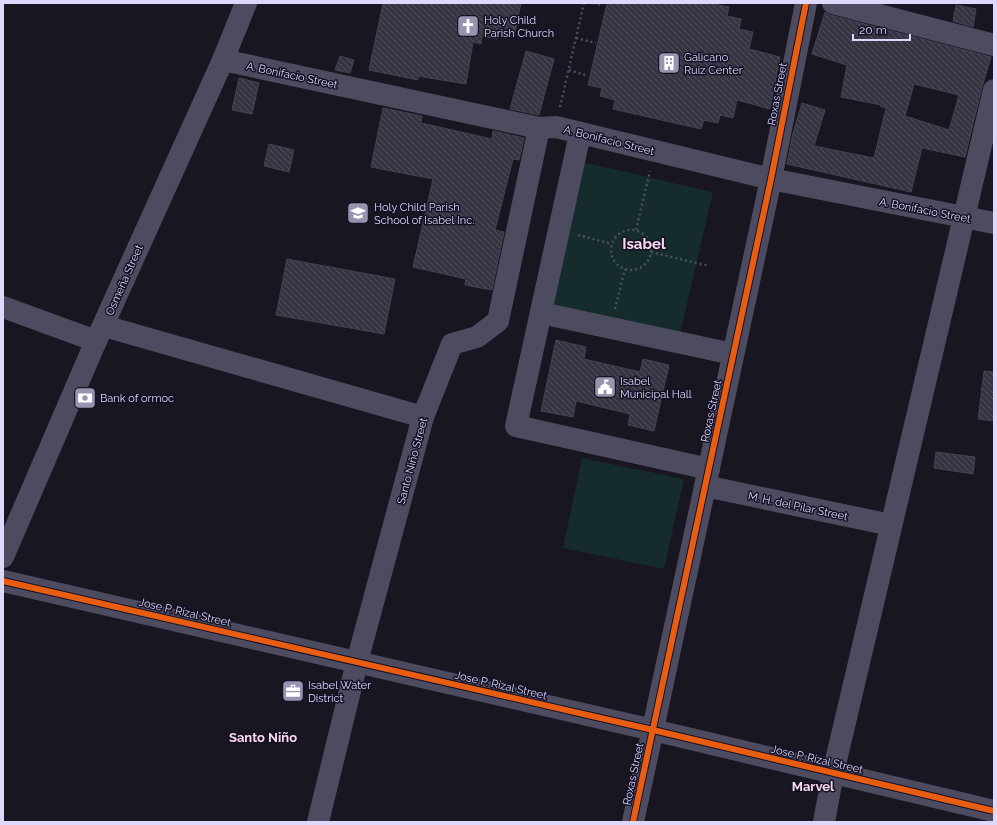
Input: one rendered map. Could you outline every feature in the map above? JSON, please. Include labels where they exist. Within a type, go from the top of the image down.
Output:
[{"type":"street","name":"Osmeña Street","points":[[3,557],[100,334],[223,60],[246,3]]},
{"type":"street","name":"Roxas Street","points":[[633,822],[771,179],[806,3]]},
{"type":"street","points":[[833,3],[994,46]]},
{"type":"street","name":"A. Bonifacio Street","points":[[223,60],[548,127],[771,179],[994,223]]},
{"type":"street","points":[[824,822],[833,773],[994,90]]},
{"type":"street","name":"Santo Niño Street","points":[[318,822],[357,662],[423,417],[452,344],[477,337],[498,321],[548,127]]},
{"type":"street","points":[[580,134],[541,313],[733,354]]},
{"type":"street","points":[[3,307],[100,334],[423,417]]},
{"type":"street","name":"M. H. del Pilar Street","points":[[541,313],[516,426],[891,526]]},
{"type":"street","name":"Jose P. Rizal Street","points":[[3,581],[653,730],[994,811]]},
{"type":"path","points":[[548,127],[569,70],[584,3]]},
{"type":"path","points":[[593,3],[603,5]]},
{"type":"path","points":[[576,38],[596,43]]},
{"type":"path","points":[[569,70],[588,76]]},
{"type":"path","points":[[636,230],[655,151]]},
{"type":"path","points":[[558,230],[612,244]]},
{"type":"path","points":[[636,230],[647,238],[651,252],[645,265],[632,270],[625,269],[614,261],[611,254],[612,244],[617,235],[623,232],[636,230]]},
{"type":"path","points":[[651,252],[709,266]]},
{"type":"path","points":[[611,328],[625,269]]},
{"type":"green space","points":[[582,162],[713,192],[680,334],[550,304]]},
{"type":"green space","points":[[582,458],[684,479],[664,569],[563,548]]},
{"type":"building","points":[[383,3],[521,3],[514,37],[498,34],[497,39],[482,36],[481,44],[473,42],[466,84],[418,76],[418,80],[369,70]]},
{"type":"building","name":"Galicano Ruiz Center","points":[[607,3],[709,3],[729,7],[727,16],[741,19],[739,29],[753,32],[749,49],[780,57],[770,109],[737,100],[733,118],[720,115],[718,123],[704,120],[701,129],[613,109],[615,100],[600,96],[602,88],[588,85]]},
{"type":"building","points":[[956,5],[976,9],[973,27],[953,21]]},
{"type":"building","points":[[825,12],[830,15],[991,57],[965,157],[922,148],[911,192],[787,164],[793,133],[802,103],[825,110],[814,146],[874,158],[886,108],[880,106],[881,105],[841,97],[847,65],[812,54]],"holes":[[[914,84],[959,95],[949,130],[905,116]]]},
{"type":"building","points":[[526,51],[554,59],[539,115],[510,109]]},
{"type":"building","points":[[340,56],[354,60],[350,73],[335,70]]},
{"type":"building","points":[[239,78],[259,83],[252,114],[232,110]]},
{"type":"building","points":[[383,108],[422,116],[421,123],[492,139],[493,131],[524,138],[519,160],[513,159],[495,230],[504,232],[492,290],[465,285],[466,279],[413,267],[433,179],[371,167]]},
{"type":"building","points":[[269,144],[294,150],[289,172],[264,166]]},
{"type":"building","points":[[287,259],[395,279],[384,334],[276,315]]},
{"type":"building","name":"Isabel Municipal Hall","points":[[556,340],[586,347],[584,359],[640,372],[643,359],[669,365],[654,431],[628,425],[630,414],[576,401],[573,417],[541,411]]},
{"type":"building","points":[[984,371],[994,372],[994,421],[978,419]]},
{"type":"building","points":[[936,452],[975,457],[973,474],[934,468]]},
{"type":"cycle path","points":[[633,822],[771,179],[806,3]]},
{"type":"cycle path","points":[[3,581],[653,730],[994,811]]},
{"type":"place","name":"Holy Child Parish Church","points":[[468,26]]},
{"type":"place","name":"Galicano Ruiz Center","points":[[669,63]]},
{"type":"place","name":"Holy Child Parish School of Isabel Inc.","points":[[358,213]]},
{"type":"place","name":"Isabel Municipal Hall","points":[[605,387]]},
{"type":"place","name":"Bank of ormoc","points":[[85,398]]},
{"type":"place","name":"Isabel Water District","points":[[293,691]]},
{"type":"district","name":"Isabel","points":[[644,244]]},
{"type":"district","name":"Santo Niño","points":[[263,737]]},
{"type":"district","name":"Marvel","points":[[813,786]]}]
